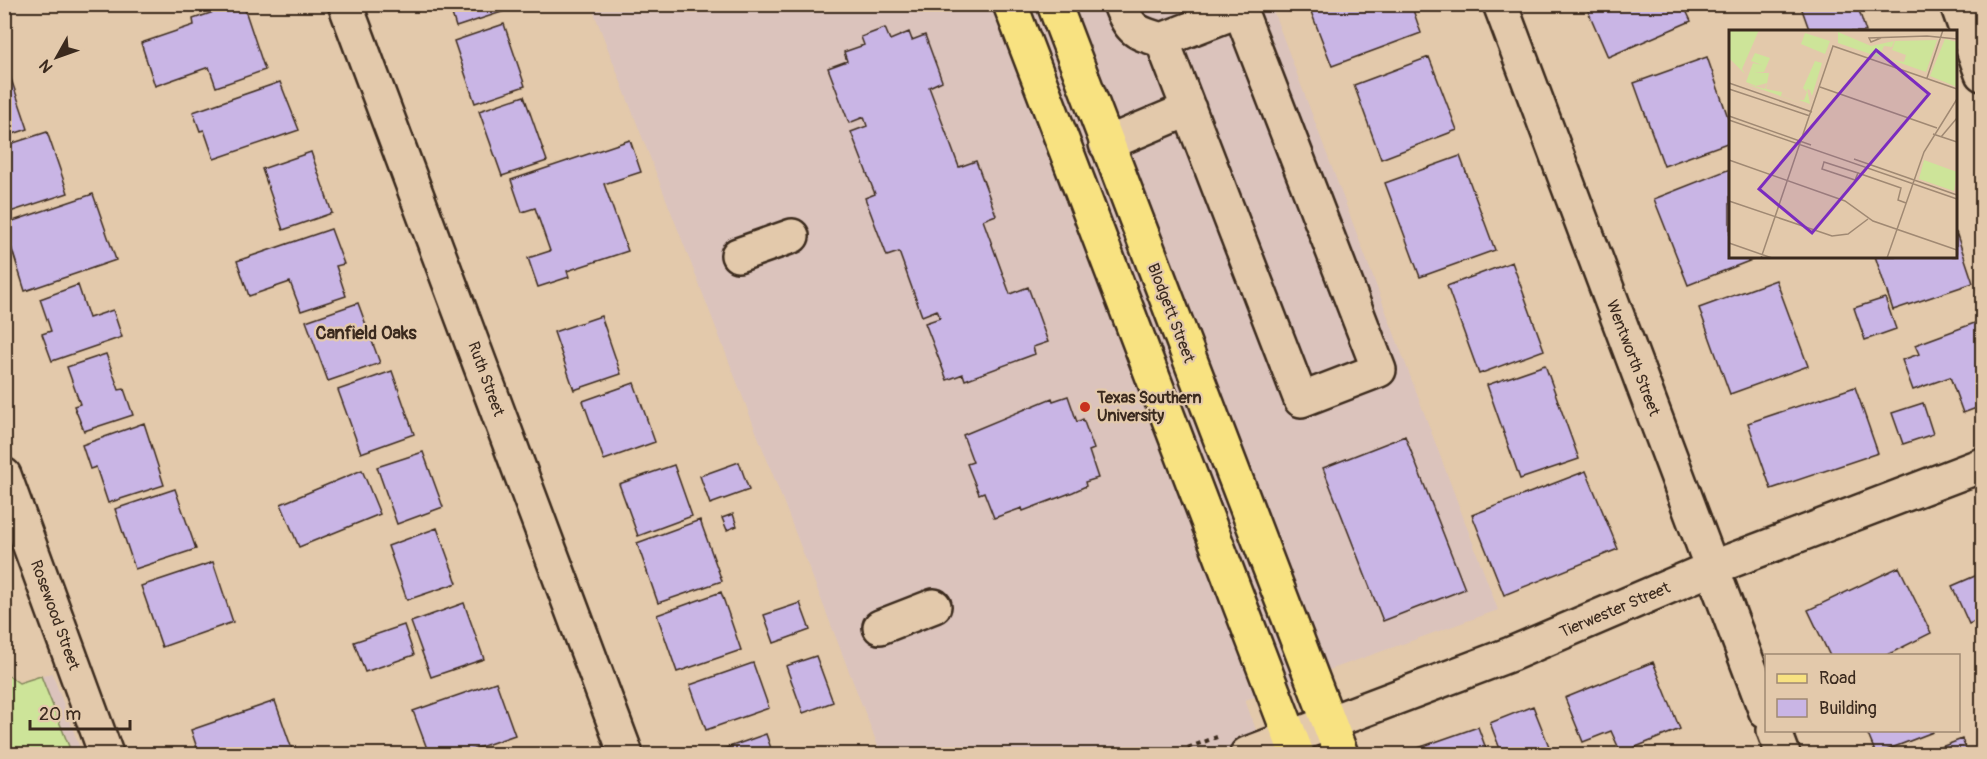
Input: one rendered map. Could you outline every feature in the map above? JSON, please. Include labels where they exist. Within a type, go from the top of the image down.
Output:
[{"type":"main road","points":[[1010,4],[1294,746]]},
{"type":"main road","name":"Blodgett Street","points":[[1054,4],[1341,754]]},
{"type":"main road","points":[[1069,158],[1106,144]]},
{"type":"street","name":"Ruth Street","points":[[345,4],[626,754]]},
{"type":"street","points":[[1120,4],[1126,20],[1136,33],[1162,40],[1240,10],[1379,370],[1301,400],[1162,40]]},
{"type":"street","name":"Wentworth Street","points":[[1500,4],[1765,707]]},
{"type":"street","points":[[1957,4],[1983,74]]},
{"type":"street","points":[[1106,144],[1189,109]]},
{"type":"street","points":[[738,255],[792,236]]},
{"type":"street","name":"Tierwester Street","points":[[1236,744],[1294,746],[1328,722],[1510,654],[1712,568],[1983,465]]},
{"type":"street","name":"Rosewood Street","points":[[4,476],[106,754]]},
{"type":"street","points":[[880,627],[934,606]]},
{"type":"street","points":[[1775,732],[1783,754]]},
{"type":"path","points":[[1171,754],[1236,744]]},
{"type":"shaded area","name":"Texas Southern University","points":[[591,5],[1271,5],[1498,610],[1245,700],[1265,754],[881,754]]},
{"type":"shaded area","points":[[52,673],[82,754],[5,754],[4,688]]},
{"type":"green space","points":[[9,676],[19,683],[41,676],[72,754],[5,754],[5,678]]},
{"type":"building","points":[[194,4],[215,4],[196,11]]},
{"type":"building","points":[[243,4],[265,70],[216,87],[209,67],[155,86],[141,43],[194,25],[193,19]]},
{"type":"building","points":[[449,4],[513,4],[514,8],[456,27]]},
{"type":"building","points":[[1308,4],[1411,4],[1421,33],[1332,66]]},
{"type":"building","points":[[1585,4],[1683,4],[1691,21],[1608,57]]},
{"type":"building","points":[[1800,4],[1857,4],[1865,30],[1809,30]]},
{"type":"building","points":[[504,24],[525,86],[475,103],[454,41]]},
{"type":"building","points":[[885,28],[890,40],[909,32],[912,40],[925,35],[942,81],[929,87],[959,167],[976,161],[996,215],[983,220],[1010,294],[1028,287],[1048,342],[1033,347],[1035,354],[965,380],[963,374],[947,380],[925,323],[940,318],[937,310],[922,316],[899,252],[887,256],[865,198],[875,194],[851,132],[867,126],[864,117],[849,123],[828,68],[847,61],[844,52],[864,45],[861,37]]},
{"type":"building","points":[[1429,57],[1457,130],[1381,159],[1354,85]]},
{"type":"building","points":[[1707,57],[1729,120],[1729,142],[1664,166],[1634,83]]},
{"type":"building","points":[[9,73],[28,129],[4,137],[4,75]]},
{"type":"building","points":[[280,82],[299,130],[214,159],[204,130],[200,131],[193,112]]},
{"type":"building","points":[[524,96],[547,161],[502,176],[479,111]]},
{"type":"building","points":[[47,132],[68,193],[4,214],[4,146]]},
{"type":"building","points":[[630,140],[641,172],[604,184],[628,251],[567,271],[569,277],[538,287],[528,258],[550,251],[535,208],[522,212],[511,180]]},
{"type":"building","points":[[311,152],[332,213],[283,230],[262,169]]},
{"type":"building","points":[[1460,156],[1495,250],[1420,277],[1385,183]]},
{"type":"building","points":[[1729,169],[1729,258],[1757,258],[1688,285],[1654,199]]},
{"type":"building","points":[[93,194],[116,260],[25,291],[4,224]]},
{"type":"building","points":[[331,229],[344,264],[336,266],[346,296],[301,311],[290,282],[249,296],[237,261]]},
{"type":"building","points":[[1957,235],[1973,283],[1893,310],[1876,258],[1957,258]]},
{"type":"building","points":[[1512,262],[1544,350],[1479,374],[1447,286]]},
{"type":"building","points":[[1776,280],[1808,366],[1730,394],[1699,308]]},
{"type":"building","points":[[78,285],[89,318],[113,310],[122,337],[52,361],[42,334],[51,331],[40,299]]},
{"type":"building","points":[[1885,298],[1896,329],[1865,340],[1854,308]]},
{"type":"building","points":[[358,303],[380,363],[328,381],[306,321]]},
{"type":"building","points":[[601,316],[621,374],[574,390],[554,332]]},
{"type":"building","points":[[1980,321],[1982,327],[1982,406],[1963,413],[1950,377],[1913,390],[1902,360],[1919,354],[1915,345]]},
{"type":"building","points":[[106,354],[119,390],[124,389],[133,415],[84,431],[74,406],[80,404],[67,367]]},
{"type":"building","points":[[1545,365],[1579,459],[1520,479],[1487,385]]},
{"type":"building","points":[[392,371],[414,434],[361,453],[338,390]]},
{"type":"building","points":[[634,383],[655,442],[604,460],[583,401]]},
{"type":"building","points":[[1855,387],[1878,453],[1771,489],[1748,423]]},
{"type":"building","points":[[1068,396],[1077,422],[1083,419],[1094,449],[1089,451],[1098,478],[1085,482],[1086,486],[1073,492],[1023,511],[1022,508],[994,518],[984,492],[979,494],[967,464],[973,462],[963,435],[1052,398],[1053,401]]},
{"type":"building","points":[[1923,403],[1933,434],[1903,444],[1892,413]]},
{"type":"building","points":[[144,423],[164,485],[108,503],[96,467],[90,469],[82,445]]},
{"type":"building","points":[[1405,436],[1465,589],[1383,621],[1323,468]]},
{"type":"building","points":[[423,452],[443,507],[397,524],[377,467]]},
{"type":"building","points":[[739,462],[749,490],[710,504],[700,476]]},
{"type":"building","points":[[674,465],[692,516],[638,536],[619,484]]},
{"type":"building","points":[[362,470],[380,514],[299,547],[281,504]]},
{"type":"building","points":[[1586,471],[1618,549],[1504,595],[1472,515]]},
{"type":"building","points":[[175,489],[196,549],[135,569],[115,509]]},
{"type":"building","points":[[733,514],[737,526],[727,530],[722,518]]},
{"type":"building","points":[[700,520],[722,581],[658,603],[637,543]]},
{"type":"building","points":[[437,528],[457,583],[407,600],[388,546]]},
{"type":"building","points":[[213,562],[233,622],[162,647],[141,586]]},
{"type":"building","points":[[1899,567],[1931,633],[1889,654],[1829,654],[1808,610]]},
{"type":"building","points":[[1982,573],[1982,618],[1969,624],[1952,586]]},
{"type":"building","points":[[721,592],[741,650],[677,672],[657,615]]},
{"type":"building","points":[[464,603],[484,659],[431,677],[411,622]]},
{"type":"building","points":[[800,603],[810,630],[774,643],[764,615]]},
{"type":"building","points":[[404,625],[414,655],[365,672],[354,642]]},
{"type":"building","points":[[816,656],[833,702],[803,713],[786,666]]},
{"type":"building","points":[[1653,662],[1680,729],[1621,753],[1611,731],[1583,742],[1565,698]]},
{"type":"building","points":[[753,663],[769,708],[706,730],[690,685]]},
{"type":"building","points":[[496,682],[515,735],[460,754],[429,754],[413,711]]},
{"type":"building","points":[[275,701],[293,752],[286,754],[199,754],[191,730]]},
{"type":"building","points":[[1533,706],[1552,754],[1502,754],[1490,723]]},
{"type":"building","points":[[1478,727],[1488,754],[1417,754],[1415,749]]},
{"type":"building","points":[[1867,732],[1933,732],[1876,754]]},
{"type":"building","points":[[766,734],[773,754],[716,754],[715,752]]},
{"type":"building","points":[[1962,739],[1968,754],[1923,754]]},
{"type":"place","name":"Texas Southern University","points":[[1085,407]]},
{"type":"district","name":"Canfield Oaks","points":[[366,333]]}]
